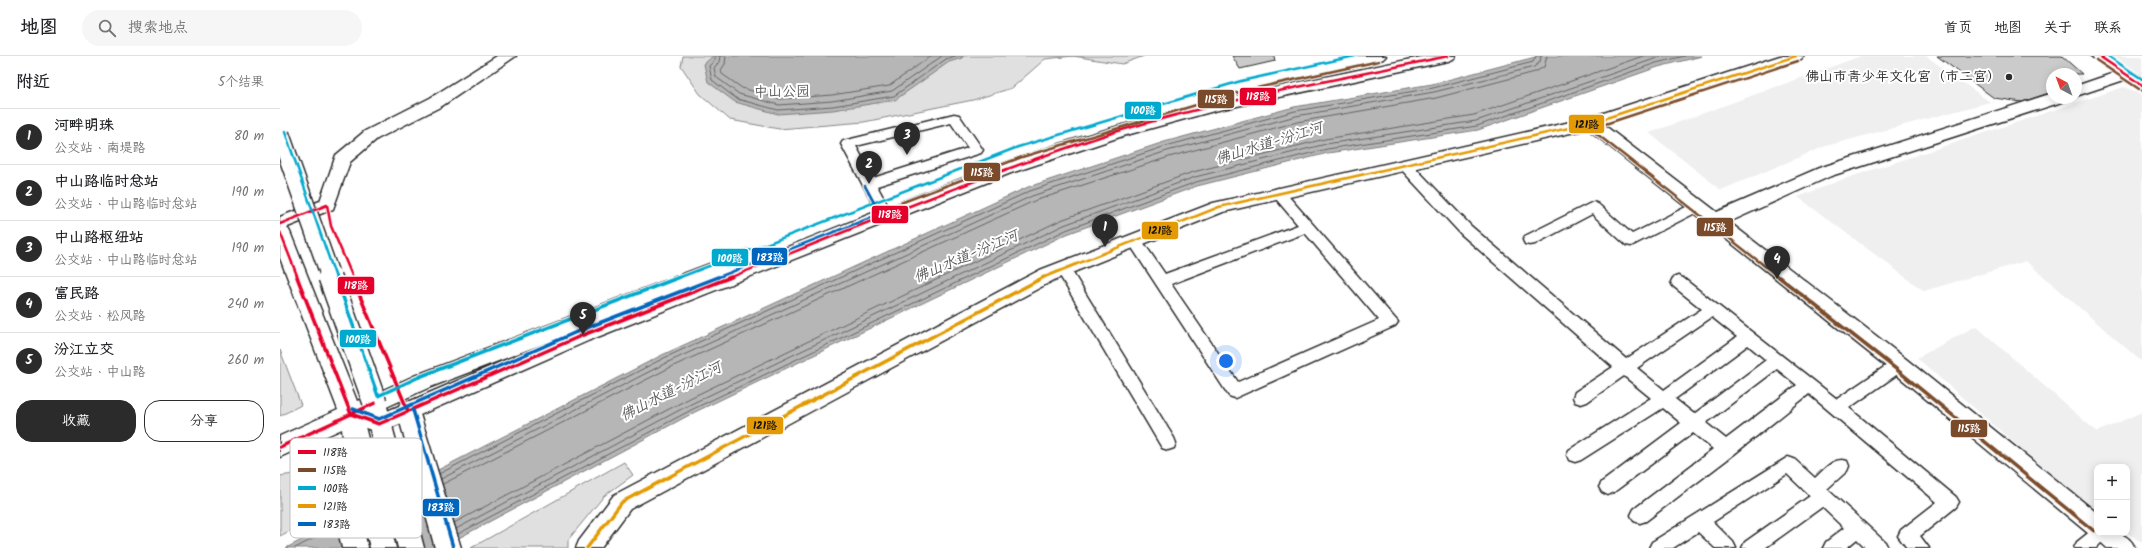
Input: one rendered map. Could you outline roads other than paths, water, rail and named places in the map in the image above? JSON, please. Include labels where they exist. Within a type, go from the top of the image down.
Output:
[{"type":"main road","points":[[280,134],[377,414],[383,438]]},
{"type":"main road","points":[[280,232],[351,414],[355,438]]},
{"type":"main road","points":[[404,401],[415,438]]},
{"type":"main road","points":[[299,438],[351,414],[377,414]]},
{"type":"main road","points":[[280,447],[290,442]]},
{"type":"main road","points":[[422,461],[448,548]]},
{"type":"main road","points":[[353,538],[355,548]]},
{"type":"main road","points":[[381,538],[384,548]]},
{"type":"main road","points":[[408,538],[411,548]]},
{"type":"street","points":[[280,224],[327,205],[342,160],[371,136],[436,102],[508,56]]},
{"type":"street","points":[[377,414],[404,401],[583,335],[884,211],[1020,152],[1242,86],[1378,56]]},
{"type":"street","points":[[884,211],[1117,132],[1214,106],[1448,56]]},
{"type":"street","points":[[587,548],[622,502],[1033,282],[1134,240],[1219,207],[1591,123],[1796,56]]},
{"type":"street","points":[[2099,56],[2142,85]]},
{"type":"street","points":[[2082,89],[2126,74]]},
{"type":"street","points":[[1716,220],[1825,172],[2046,101]]},
{"type":"street","points":[[869,184],[976,150],[954,118],[848,144],[869,184],[884,211]]},
{"type":"street","points":[[1591,123],[1899,365],[2094,525]]},
{"type":"street","points":[[1405,165],[1466,230],[1625,368],[1727,450]]},
{"type":"street","points":[[1134,240],[1235,391],[1390,322],[1278,193]]},
{"type":"street","points":[[1530,240],[1593,207],[1631,241],[1698,206]]},
{"type":"street","points":[[1162,282],[1307,227]]},
{"type":"street","points":[[1063,269],[1168,443]]},
{"type":"street","points":[[1678,282],[1809,385],[1950,502],[1907,536],[1920,548]]},
{"type":"street","points":[[1581,397],[1713,309]]},
{"type":"street","points":[[1575,454],[1663,398],[1748,337]]},
{"type":"street","points":[[1608,487],[1693,422],[1778,360]]},
{"type":"street","points":[[1837,408],[1899,365]]},
{"type":"street","points":[[1640,515],[1727,450],[1809,385]]},
{"type":"street","points":[[1658,548],[1788,464],[1879,548]]},
{"type":"street","points":[[1751,548],[1818,493],[1841,466]]},
{"type":"street","points":[[1699,521],[1726,548]]},
{"type":"street","points":[[1832,548],[1857,528]]},
{"type":"street","points":[[2083,548],[2096,536]]},
{"type":"street","points":[[2109,536],[2124,548]]},
{"type":"water","points":[[713,56],[963,56],[962,58],[949,62],[895,100],[833,110],[778,114],[735,102],[708,82],[704,64]]},
{"type":"water","name":"佛山水道-汾江河","points":[[1539,56],[1702,56],[1658,67],[1478,130],[1328,153],[1197,186],[1067,234],[695,412],[440,548],[286,548],[305,538],[422,538],[422,478],[662,355],[1028,187],[1164,142],[1294,107],[1432,84]]},
{"type":"place","name":"佛山市青少年文化宫（市二宫）","points":[[2009,77]]},
{"type":"place","name":"中山路枢纽站","points":[[907,155]]},
{"type":"place","name":"中山路临时总站","points":[[869,184]]},
{"type":"place","name":"河畔明珠","points":[[1105,247]]},
{"type":"place","name":"富民路","points":[[1777,279]]},
{"type":"place","name":"汾江立交","points":[[583,335]]},
{"type":"park label","name":"中山公园","points":[[782,92]]}]
